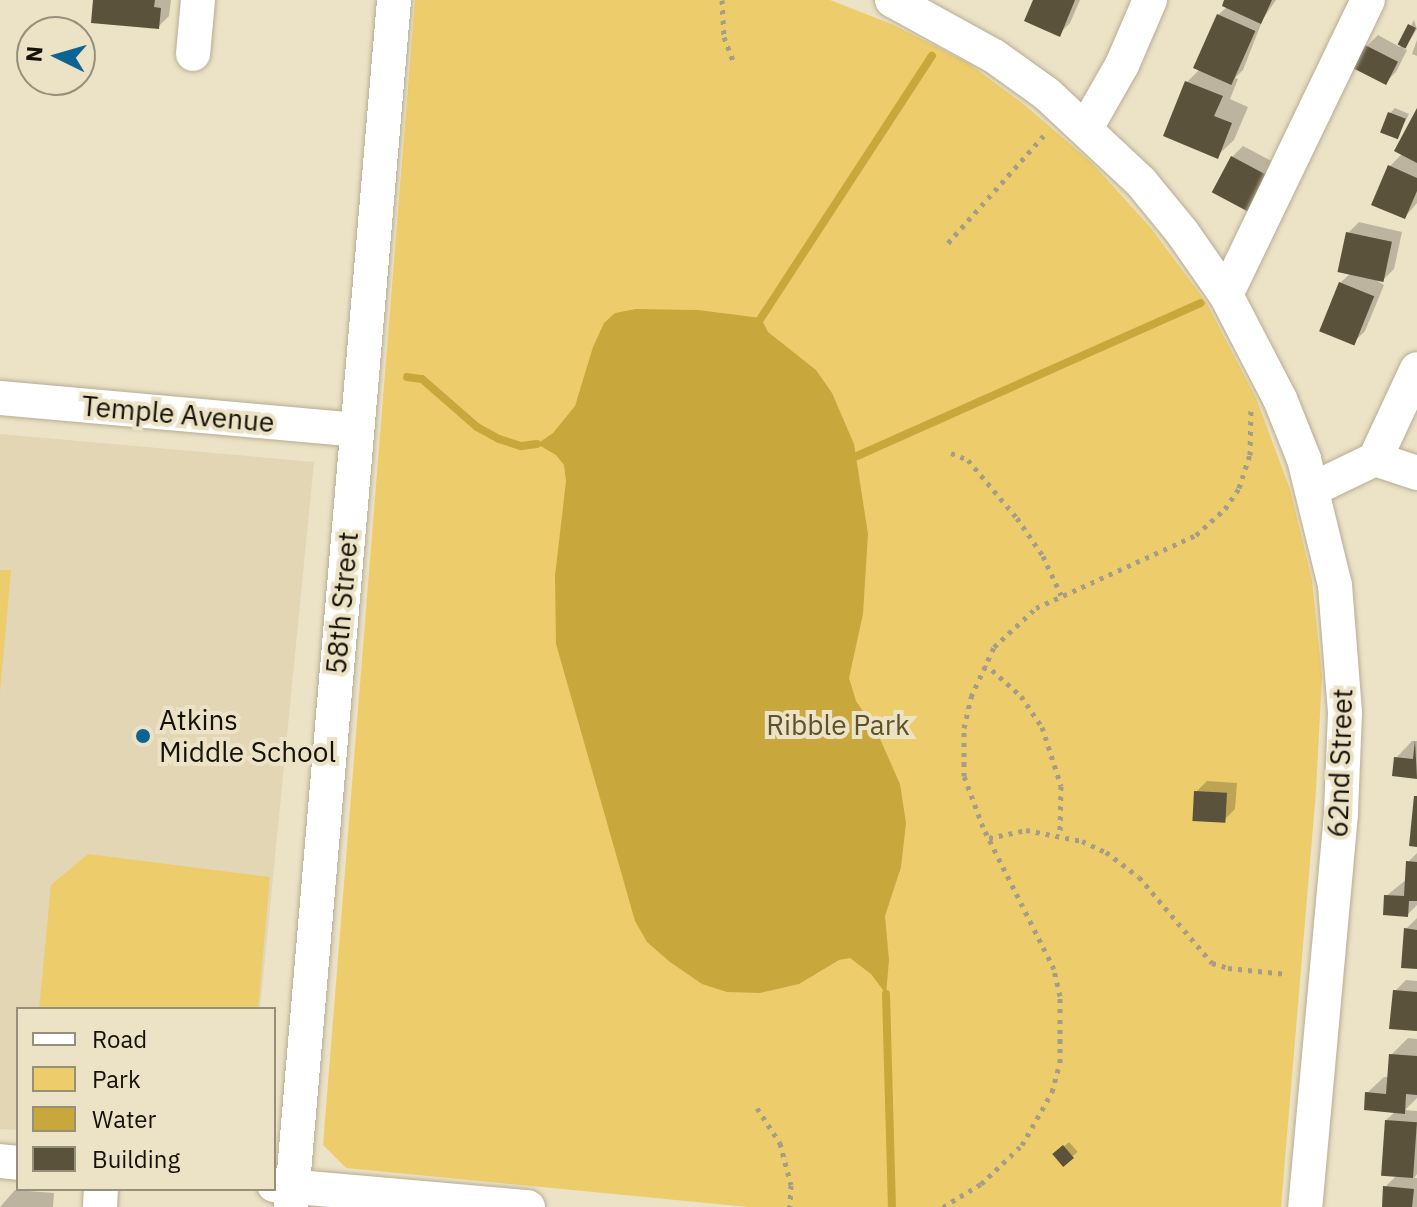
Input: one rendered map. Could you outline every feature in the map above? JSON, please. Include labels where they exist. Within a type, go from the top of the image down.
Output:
[{"type":"street","points":[[193,54],[198,0]]},
{"type":"street","name":"58th Street","points":[[286,1193],[394,0]]},
{"type":"street","points":[[892,0],[928,8],[994,56],[1086,128],[1166,212],[1226,295],[1280,399],[1313,489],[1375,459],[1417,369]]},
{"type":"street","points":[[1086,128],[1122,65],[1150,0]]},
{"type":"street","points":[[1226,295],[1368,0]]},
{"type":"street","name":"Temple Avenue","points":[[0,398],[357,430]]},
{"type":"street","points":[[1375,459],[1417,473]]},
{"type":"street","name":"62nd Street","points":[[1305,1207],[1341,814],[1345,713],[1335,585],[1313,489]]},
{"type":"street","points":[[286,1193],[528,1207]]},
{"type":"path","points":[[722,0],[724,37],[734,63]]},
{"type":"path","points":[[948,243],[1047,132]]},
{"type":"path","points":[[943,1207],[981,1184],[1022,1145],[1052,1092],[1060,1063],[1060,996],[1054,969],[970,797],[962,753],[971,697],[994,647],[1023,618],[1061,595],[1196,535],[1225,509],[1239,488],[1250,455],[1251,400]]},
{"type":"path","points":[[951,453],[968,460],[1017,518],[1043,556],[1061,595]]},
{"type":"path","points":[[983,667],[992,670],[1021,696],[1042,727],[1061,786],[1060,835]]},
{"type":"path","points":[[989,838],[1026,830],[1082,841],[1122,862],[1212,963],[1228,968],[1287,974]]},
{"type":"path","points":[[757,1108],[780,1143],[787,1165],[790,1207]]},
{"type":"shaded area","name":"Atkins Middle School","points":[[0,434],[314,462],[260,1007],[16,1007],[16,1130],[0,1129]]},
{"type":"green space","name":"Ribble Park","points":[[415,0],[830,0],[894,25],[968,63],[1026,106],[1092,163],[1151,228],[1206,302],[1256,398],[1290,489],[1312,580],[1322,676],[1316,791],[1281,1207],[748,1207],[346,1168],[323,1145]]},
{"type":"green space","points":[[0,570],[11,570],[0,693]]},
{"type":"green space","points":[[88,854],[270,877],[258,1007],[39,1007],[51,885]]},
{"type":"water","points":[[636,309],[698,310],[761,318],[768,332],[816,370],[832,393],[854,444],[868,534],[863,614],[849,678],[856,701],[877,732],[900,784],[906,823],[901,867],[885,916],[889,960],[886,994],[871,974],[850,958],[839,960],[799,984],[760,993],[727,992],[702,984],[670,962],[647,942],[635,921],[556,644],[555,576],[566,481],[564,465],[556,455],[537,444],[553,433],[575,406],[593,347],[604,323],[615,313]]},
{"type":"building","points":[[93,0],[155,0],[154,7],[161,8],[159,29],[96,23],[96,16],[92,16]]},
{"type":"building","points":[[1033,0],[1075,0],[1060,37],[1024,21]]},
{"type":"building","points":[[1224,0],[1272,0],[1261,24],[1222,6]]},
{"type":"building","points":[[1217,14],[1255,31],[1231,85],[1193,68]]},
{"type":"building","points":[[1408,24],[1416,28],[1406,49],[1398,44]]},
{"type":"building","points":[[1365,45],[1398,62],[1386,85],[1353,68]]},
{"type":"building","points":[[1185,81],[1223,96],[1214,116],[1232,123],[1218,159],[1163,136]]},
{"type":"building","points":[[1417,108],[1417,163],[1394,151]]},
{"type":"building","points":[[1388,112],[1406,119],[1398,139],[1380,133]]},
{"type":"building","points":[[1231,156],[1269,176],[1250,212],[1212,192]]},
{"type":"building","points":[[1388,165],[1417,178],[1417,191],[1405,219],[1371,205]]},
{"type":"building","points":[[1346,232],[1392,242],[1383,282],[1337,272]]},
{"type":"building","points":[[1339,282],[1374,296],[1354,345],[1319,331]]},
{"type":"building","points":[[1415,740],[1417,779],[1392,776],[1394,757],[1413,759]]},
{"type":"building","points":[[1194,791],[1227,793],[1225,823],[1192,821]]},
{"type":"building","points":[[1414,796],[1417,796],[1417,847],[1409,846]]},
{"type":"building","points":[[1406,861],[1417,862],[1417,901],[1409,901],[1408,917],[1383,915],[1384,895],[1404,896]]},
{"type":"building","points":[[1404,928],[1417,930],[1417,969],[1401,968]]},
{"type":"building","points":[[1393,990],[1417,992],[1417,1031],[1389,1029]]},
{"type":"building","points":[[1389,1054],[1417,1056],[1417,1095],[1406,1094],[1405,1114],[1364,1110],[1365,1092],[1386,1094]]},
{"type":"building","points":[[1385,1120],[1417,1122],[1413,1178],[1381,1176]]},
{"type":"building","points":[[1063,1145],[1074,1158],[1063,1167],[1052,1154]]},
{"type":"building","points":[[1383,1186],[1414,1189],[1412,1207],[1382,1207]]},
{"type":"waterway","points":[[761,318],[932,56]]},
{"type":"waterway","points":[[857,456],[1201,303]]},
{"type":"waterway","points":[[407,377],[422,379],[477,427],[499,439],[521,446],[537,444]]},
{"type":"waterway","points":[[886,994],[892,1207]]},
{"type":"place","name":"Atkins Middle School","points":[[143,736]]}]
